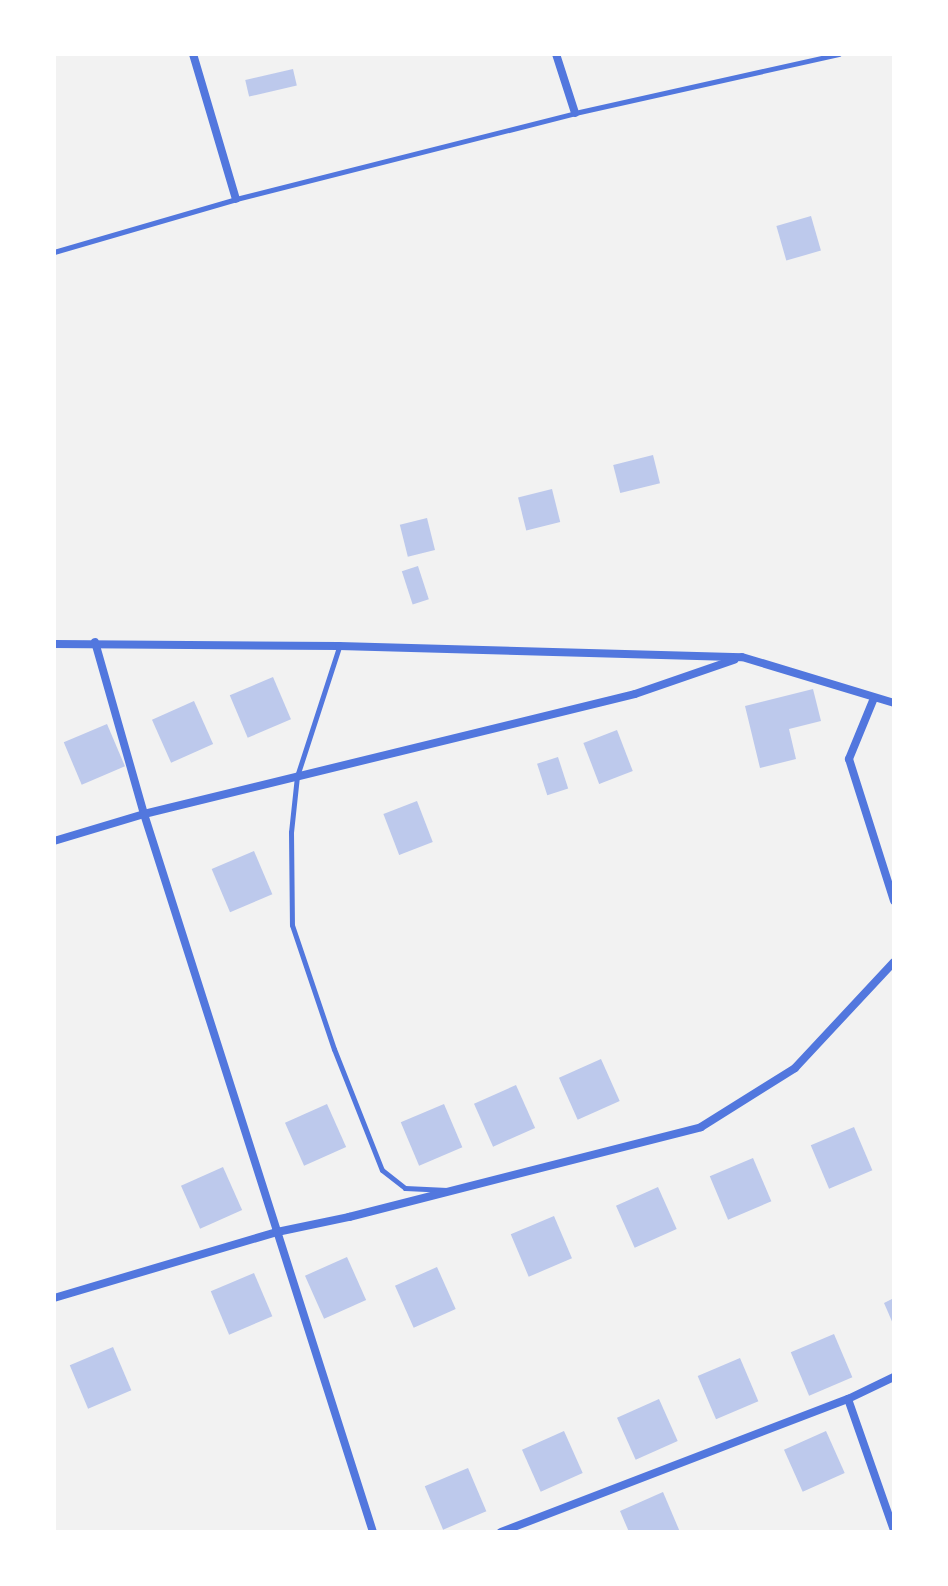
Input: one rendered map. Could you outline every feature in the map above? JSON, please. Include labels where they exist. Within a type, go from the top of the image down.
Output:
[{"type":"street","points":[[193,54],[236,199]]},
{"type":"street","points":[[556,54],[575,113]]},
{"type":"street","points":[[95,642],[144,814],[373,1532]]},
{"type":"street","points":[[54,644],[339,646],[742,657],[894,703]]},
{"type":"street","points":[[54,841],[144,814],[635,694],[742,657]]},
{"type":"street","points":[[874,698],[849,759],[894,901]]},
{"type":"street","points":[[54,1298],[277,1232],[349,1217],[701,1127],[795,1068],[894,962]]},
{"type":"street","points":[[501,1532],[848,1399],[894,1377]]},
{"type":"street","points":[[848,1399],[894,1530]]},
{"type":"lane","points":[[54,252],[236,199],[575,113],[838,54]]},
{"type":"lane","points":[[339,646],[297,776],[291,832],[292,925],[334,1049],[382,1170],[405,1188],[449,1190]]},
{"type":"building","points":[[293,69],[297,86],[249,97],[245,80]]},
{"type":"building","points":[[811,216],[821,251],[786,261],[776,226]]},
{"type":"building","points":[[653,455],[660,483],[620,493],[613,465]]},
{"type":"building","points":[[552,489],[560,522],[526,530],[518,497]]},
{"type":"building","points":[[427,518],[435,550],[408,557],[400,525]]},
{"type":"building","points":[[418,566],[429,599],[413,605],[402,571]]},
{"type":"building","points":[[273,677],[291,719],[248,738],[230,695]]},
{"type":"building","points":[[813,689],[821,721],[789,729],[796,759],[760,768],[745,706]]},
{"type":"building","points":[[194,701],[213,744],[171,763],[152,720]]},
{"type":"building","points":[[107,724],[125,766],[82,785],[64,742]]},
{"type":"building","points":[[617,730],[633,771],[599,784],[583,743]]},
{"type":"building","points":[[558,757],[568,788],[547,795],[537,764]]},
{"type":"building","points":[[417,801],[433,842],[399,855],[383,814]]},
{"type":"building","points":[[254,851],[272,894],[230,912],[212,869]]},
{"type":"building","points":[[601,1059],[620,1101],[578,1120],[559,1078]]},
{"type":"building","points":[[516,1085],[535,1128],[493,1147],[474,1104]]},
{"type":"building","points":[[327,1104],[346,1147],[304,1166],[285,1123]]},
{"type":"building","points":[[444,1104],[462,1147],[419,1166],[401,1122]]},
{"type":"building","points":[[854,1127],[872,1170],[829,1189],[811,1145]]},
{"type":"building","points":[[753,1158],[771,1201],[728,1220],[710,1176]]},
{"type":"building","points":[[223,1167],[242,1210],[200,1229],[181,1186]]},
{"type":"building","points":[[658,1187],[677,1229],[635,1248],[616,1206]]},
{"type":"building","points":[[554,1216],[572,1258],[529,1277],[511,1234]]},
{"type":"building","points":[[347,1257],[366,1300],[324,1319],[305,1276]]},
{"type":"building","points":[[437,1267],[456,1309],[414,1328],[395,1286]]},
{"type":"building","points":[[254,1273],[272,1316],[229,1335],[211,1291]]},
{"type":"building","points":[[894,1298],[894,1326],[884,1303]]},
{"type":"building","points":[[834,1334],[852,1377],[809,1396],[791,1352]]},
{"type":"building","points":[[113,1347],[131,1390],[88,1409],[70,1365]]},
{"type":"building","points":[[740,1358],[758,1401],[716,1419],[698,1376]]},
{"type":"building","points":[[659,1399],[678,1441],[636,1460],[617,1418]]},
{"type":"building","points":[[564,1431],[583,1473],[541,1492],[522,1450]]},
{"type":"building","points":[[826,1431],[845,1473],[803,1492],[784,1450]]},
{"type":"building","points":[[468,1468],[486,1511],[443,1530],[425,1486]]},
{"type":"building","points":[[663,1492],[680,1532],[629,1532],[620,1511]]}]
